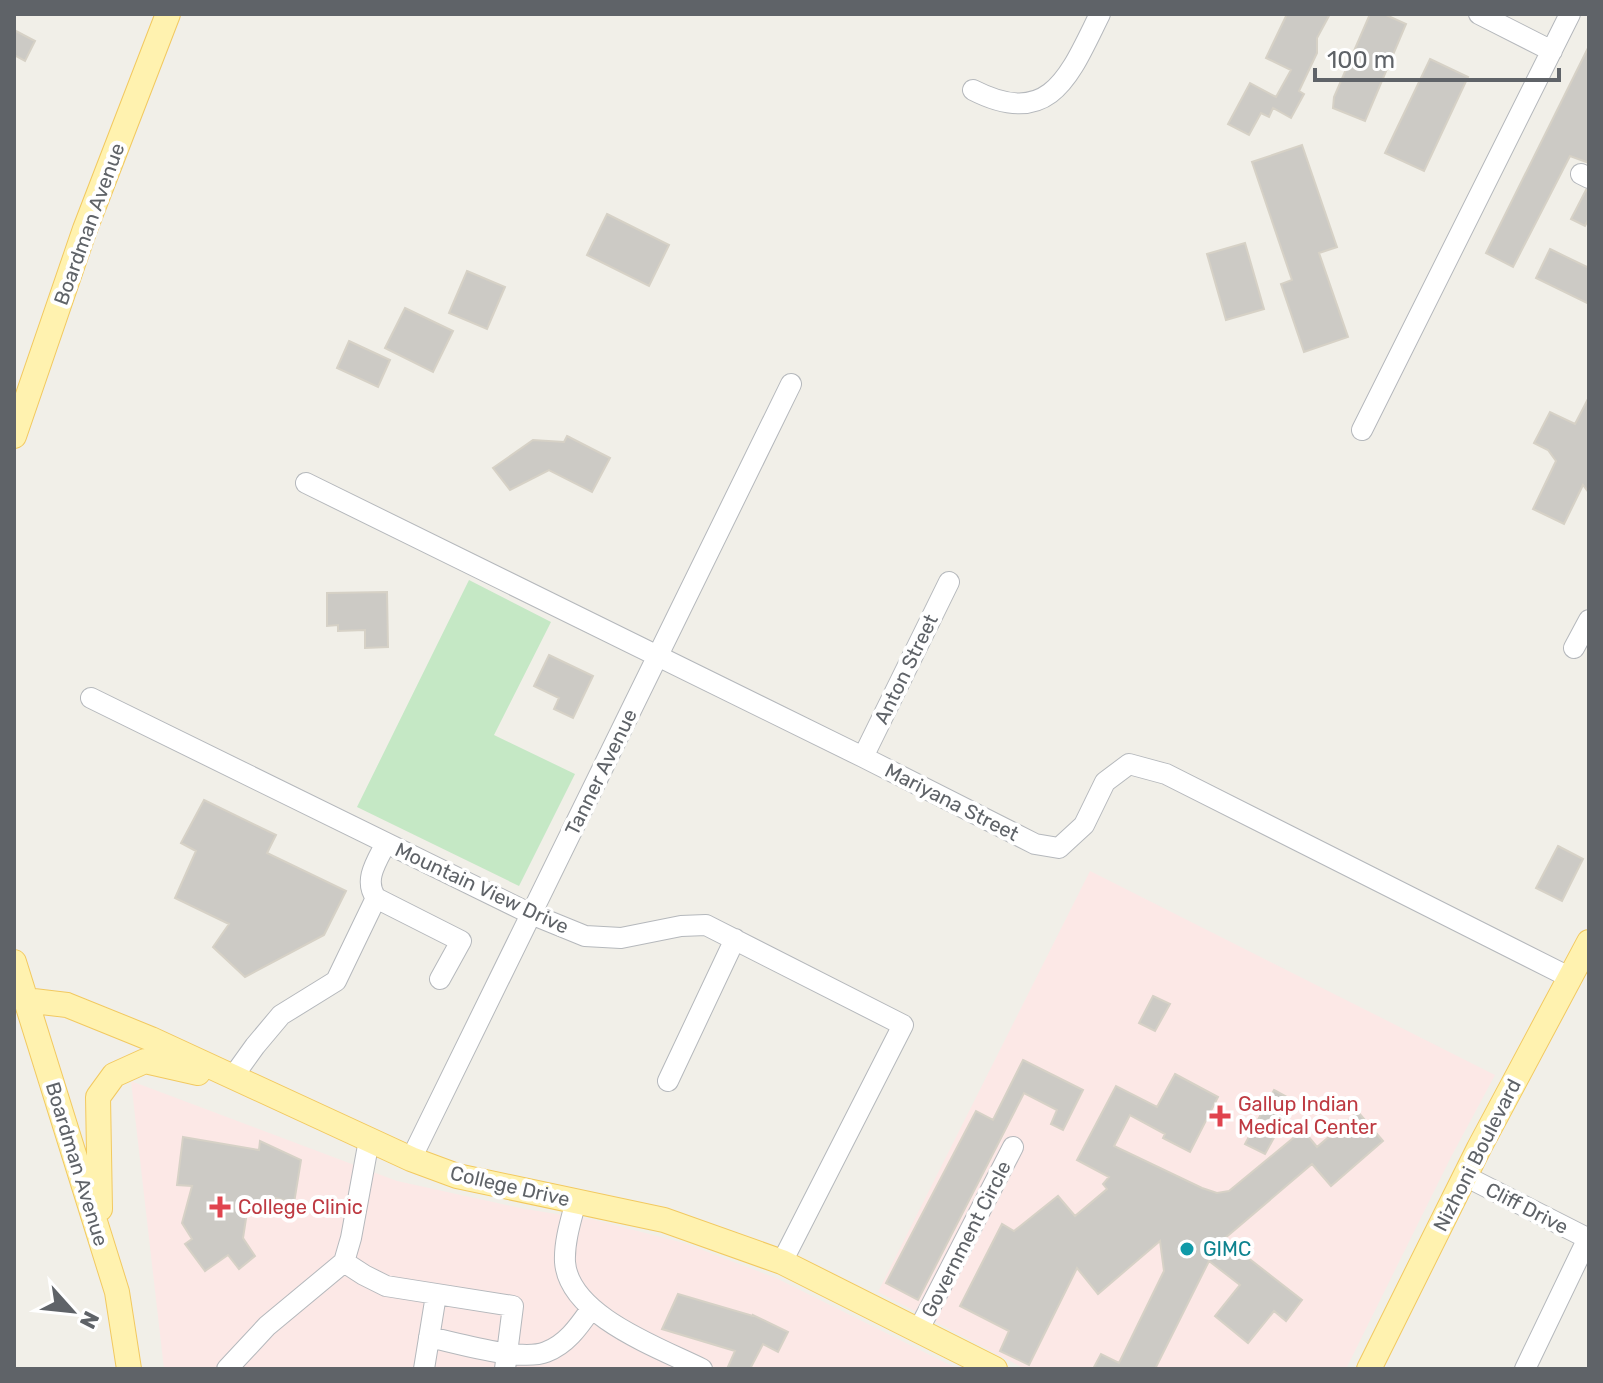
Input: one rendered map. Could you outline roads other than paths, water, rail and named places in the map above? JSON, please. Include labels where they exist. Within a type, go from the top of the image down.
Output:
[{"type":"main road","name":"Boardman Avenue","points":[[14,436],[85,229],[168,14]]},
{"type":"main road","name":"Nizhoni Boulevard","points":[[1369,1369],[1465,1176],[1589,942]]},
{"type":"main road","name":"Boardman Avenue","points":[[14,962],[20,998],[117,1292],[129,1369]]},
{"type":"main road","name":"College Drive","points":[[20,998],[67,1005],[151,1039],[411,1159],[457,1176],[664,1220],[782,1262],[995,1369]]},
{"type":"main road","points":[[100,1239],[98,1097],[114,1075],[145,1061],[239,1081]]},
{"type":"street","points":[[973,90],[1003,103],[1023,104],[1043,98],[1063,83],[1100,14]]},
{"type":"street","points":[[1479,14],[1552,51]]},
{"type":"street","points":[[1362,430],[1570,14]]},
{"type":"street","name":"Tanner Avenue","points":[[411,1159],[791,384]]},
{"type":"street","name":"Mariyana Street","points":[[306,483],[1035,844],[1059,848],[1084,825],[1105,782],[1129,764],[1166,774],[1571,978]]},
{"type":"street","name":"Anton Street","points":[[863,757],[949,582]]},
{"type":"street","points":[[1574,648],[1589,620]]},
{"type":"street","name":"Mountain View Drive","points":[[91,698],[531,914],[585,936],[621,938],[681,926],[706,925],[903,1025],[782,1262]]},
{"type":"street","points":[[386,843],[370,878],[370,890],[376,898],[461,941],[440,979]]},
{"type":"street","points":[[239,1081],[255,1046],[281,1015],[336,981],[376,898]]},
{"type":"street","points":[[668,1081],[735,939]]},
{"type":"street","points":[[227,1369],[267,1326],[344,1262],[369,1140]]},
{"type":"street","name":"Government Circle","points":[[918,1331],[1013,1147]]},
{"type":"street","name":"Cliff Drive","points":[[1465,1176],[1589,1239]]},
{"type":"street","points":[[576,1201],[566,1241],[565,1264],[572,1287],[591,1309],[617,1327],[702,1369]]},
{"type":"street","points":[[1525,1369],[1589,1239]]},
{"type":"street","points":[[344,1262],[386,1286],[513,1306],[506,1361]]},
{"type":"street","points":[[424,1369],[436,1295]]},
{"type":"street","points":[[429,1337],[506,1361],[551,1350],[574,1333],[591,1309]]},
{"type":"place","name":"Gallup Indian Medical Center","points":[[1220,1116]]},
{"type":"place","name":"College Clinic","points":[[220,1207]]},
{"type":"place","name":"GIMC","points":[[1187,1249]]}]
